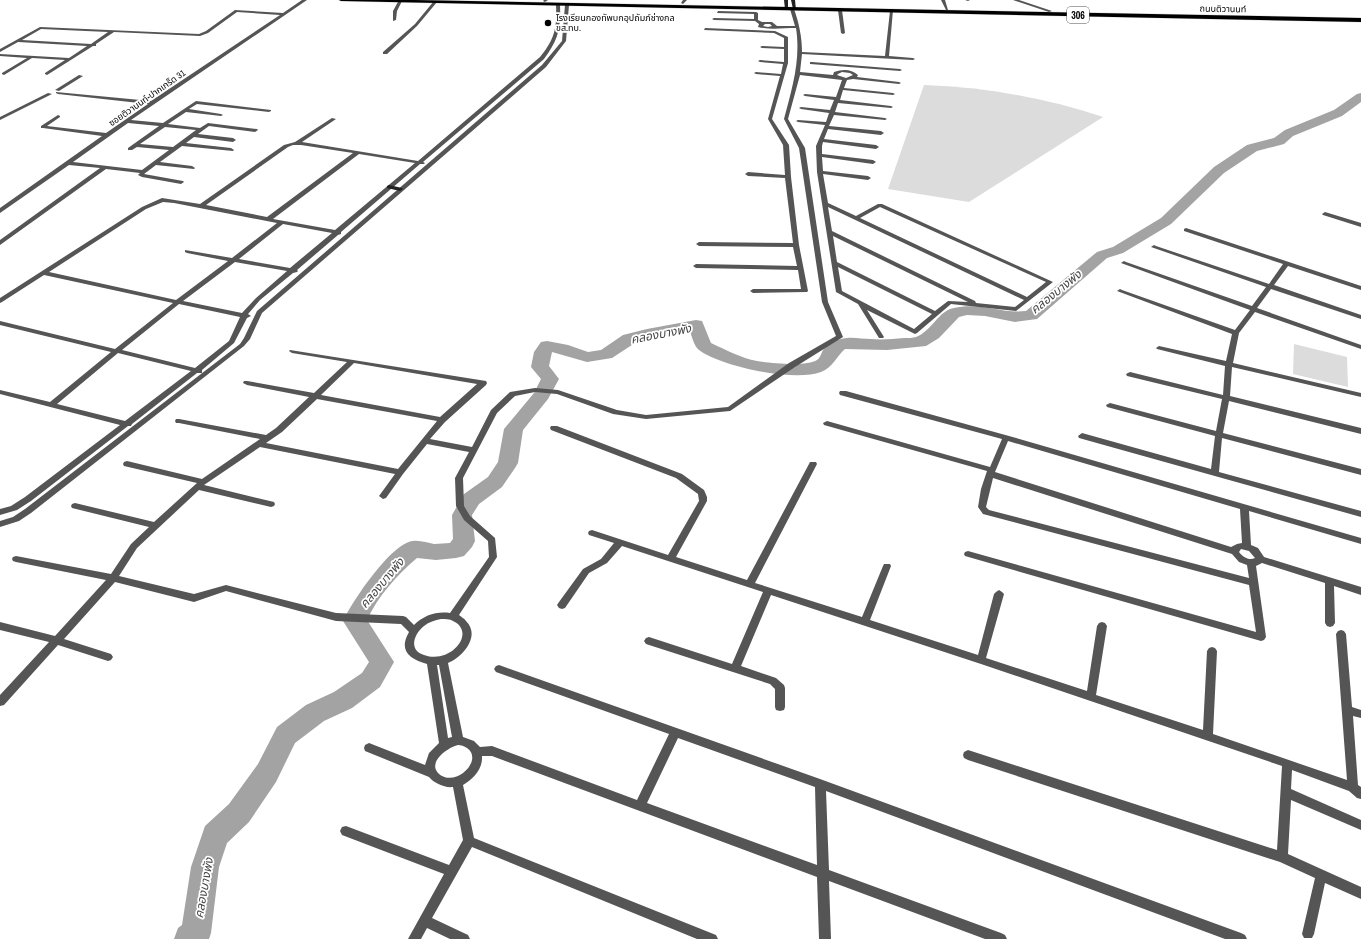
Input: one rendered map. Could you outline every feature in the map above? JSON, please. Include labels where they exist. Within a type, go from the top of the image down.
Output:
[{"type":"main road","name":"ถนนติวานนท์","points":[[341,0],[557,3],[684,2],[892,12],[1134,14]]},
{"type":"main road","name":"ถนนติวานนท์","points":[[517,0],[546,0],[566,5],[790,6],[1361,19]]},
{"type":"street","name":"ซอยติวานนท์-ปากเกร็ด 31","points":[[0,211],[152,103],[305,0]]},
{"type":"street","points":[[943,0],[947,9]]},
{"type":"street","points":[[1015,0],[1050,11]]},
{"type":"street","points":[[394,20],[395,11],[400,1]]},
{"type":"street","points":[[385,53],[416,25],[435,2]]},
{"type":"street","points":[[0,512],[14,508],[28,499],[232,342],[244,315],[258,299],[542,58],[550,48],[559,30],[557,3]]},
{"type":"street","points":[[0,524],[16,519],[28,511],[247,339],[259,312],[544,66],[564,41],[566,5]]},
{"type":"street","points":[[453,616],[493,557],[492,540],[467,518],[460,506],[459,478],[494,412],[513,394],[535,390],[558,392],[616,412],[646,417],[730,409],[792,365],[840,337],[826,302],[802,148],[786,119],[799,70],[801,53],[797,26],[790,6]]},
{"type":"street","points":[[840,10],[843,33]]},
{"type":"street","points":[[0,51],[40,28],[200,35],[207,32],[236,11],[284,14]]},
{"type":"street","points":[[718,12],[756,13],[756,20]]},
{"type":"street","points":[[887,58],[892,12]]},
{"type":"street","points":[[714,19],[756,20],[762,24],[775,28],[786,37],[786,62],[770,119],[786,145],[796,245],[805,291],[753,292]]},
{"type":"street","points":[[762,24],[759,25],[760,27],[775,28]]},
{"type":"street","points":[[705,30],[797,26]]},
{"type":"street","points":[[47,74],[94,45],[113,31]]},
{"type":"street","points":[[17,41],[94,45]]},
{"type":"street","points":[[762,47],[786,48]]},
{"type":"street","points":[[801,53],[913,59]]},
{"type":"street","points":[[0,55],[70,59]]},
{"type":"street","points":[[4,74],[32,57]]},
{"type":"street","points":[[760,61],[786,62]]},
{"type":"street","points":[[812,63],[900,70]]},
{"type":"street","points":[[848,71],[850,65]]},
{"type":"street","points":[[799,70],[837,74],[848,71],[855,74],[854,78]]},
{"type":"street","points":[[756,73],[782,75]]},
{"type":"street","points":[[837,74],[845,79],[854,78],[899,83]]},
{"type":"street","points":[[58,92],[81,76]]},
{"type":"street","points":[[845,79],[819,146],[820,172],[840,292],[915,332],[950,302],[1016,309],[1050,282],[880,205],[856,218]]},
{"type":"street","points":[[842,88],[893,94]]},
{"type":"street","points":[[0,119],[50,94],[48,93],[49,92],[152,103]]},
{"type":"street","points":[[805,95],[891,107]]},
{"type":"street","points":[[130,149],[196,102],[269,111]]},
{"type":"street","points":[[801,108],[886,119]]},
{"type":"street","points":[[185,110],[221,115]]},
{"type":"street","points":[[58,116],[43,127],[108,135]]},
{"type":"street","points":[[201,206],[286,146],[297,143],[334,119]]},
{"type":"street","points":[[127,121],[200,129]]},
{"type":"street","points":[[798,121],[880,133]]},
{"type":"street","points":[[69,163],[143,172],[208,124],[256,130]]},
{"type":"street","points":[[193,135],[233,140]]},
{"type":"street","points":[[821,140],[876,147]]},
{"type":"street","points":[[297,143],[429,164]]},
{"type":"street","points":[[181,144],[231,150]]},
{"type":"street","points":[[136,145],[174,149]]},
{"type":"street","points":[[269,219],[358,152]]},
{"type":"street","points":[[820,155],[873,162]]},
{"type":"street","points":[[156,163],[192,168]]},
{"type":"street","points":[[0,243],[104,168]]},
{"type":"street","points":[[143,172],[141,175],[144,176],[182,182]]},
{"type":"street","points":[[820,172],[868,178]]},
{"type":"street","points":[[748,174],[788,177]]},
{"type":"street","points":[[390,187],[400,189]]},
{"type":"street","points":[[0,301],[152,203],[162,200],[174,200],[348,236]]},
{"type":"street","points":[[826,204],[1027,299]]},
{"type":"street","points":[[1325,214],[1361,225]]},
{"type":"street","points":[[51,405],[116,351],[178,302],[236,260],[282,222]]},
{"type":"street","points":[[1186,230],[1361,288]]},
{"type":"street","points":[[830,232],[979,305]]},
{"type":"street","points":[[699,244],[796,245]]},
{"type":"street","points":[[1154,247],[1361,317]]},
{"type":"street","points":[[187,251],[305,272]]},
{"type":"street","points":[[836,263],[936,314]]},
{"type":"street","points":[[1124,263],[1361,347]]},
{"type":"street","points":[[1215,472],[1219,432],[1226,397],[1229,363],[1236,333],[1286,264]]},
{"type":"street","points":[[696,266],[800,268]]},
{"type":"street","points":[[43,273],[218,311],[257,316]]},
{"type":"street","points":[[1120,291],[1236,333]]},
{"type":"street","points":[[860,303],[881,337]]},
{"type":"street","points":[[0,323],[205,373]]},
{"type":"street","points":[[1159,348],[1229,363],[1361,395]]},
{"type":"street","points":[[292,351],[483,383],[442,420],[400,472],[383,496]]},
{"type":"street","points":[[0,702],[113,578],[134,546],[201,484],[279,430],[352,362]]},
{"type":"street","points":[[1130,374],[1361,431]]},
{"type":"street","points":[[247,383],[314,397],[442,420]]},
{"type":"street","points":[[0,392],[136,426]]},
{"type":"street","points":[[843,393],[1006,438],[1361,541]]},
{"type":"street","points":[[1110,405],[1219,432],[1361,472]]},
{"type":"street","points":[[179,421],[268,438]]},
{"type":"street","points":[[827,423],[991,472],[1235,552],[1238,557],[1361,591]]},
{"type":"street","points":[[554,428],[679,476],[701,492],[703,501],[670,558]]},
{"type":"street","points":[[1082,436],[1361,514]]},
{"type":"street","points":[[1006,438],[991,472],[982,507],[988,513],[1254,583]]},
{"type":"street","points":[[426,441],[474,450]]},
{"type":"street","points":[[258,444],[400,472]]},
{"type":"street","points":[[127,464],[272,504]]},
{"type":"street","points":[[749,585],[813,464]]},
{"type":"street","points":[[75,506],[156,526]]},
{"type":"street","points":[[1244,507],[1247,546]]},
{"type":"street","points":[[592,533],[1208,736],[1287,763],[1357,790],[1347,710],[1341,634]]},
{"type":"street","points":[[562,605],[586,571],[604,560],[620,542]]},
{"type":"street","points":[[968,554],[1261,637],[1254,583],[1255,561],[1258,554],[1254,549],[1247,546],[1240,546],[1236,548],[1235,552]]},
{"type":"street","points":[[16,559],[113,578],[194,598],[226,588],[336,617],[403,620],[413,630]]},
{"type":"street","points":[[865,622],[887,566]]},
{"type":"street","points":[[1329,581],[1330,623]]},
{"type":"street","points":[[735,668],[768,592]]},
{"type":"street","points":[[981,660],[998,594]]},
{"type":"street","points":[[441,615],[453,616],[459,619],[467,629],[467,641],[458,653],[443,660],[432,662],[423,660],[411,651],[409,644],[413,630],[428,618],[441,615]]},
{"type":"street","points":[[0,626],[56,640],[108,656]]},
{"type":"street","points":[[1091,697],[1102,626]]},
{"type":"street","points":[[649,641],[735,668],[777,684],[780,688],[780,707]]},
{"type":"street","points":[[1208,736],[1212,651]]},
{"type":"street","points":[[443,660],[458,740]]},
{"type":"street","points":[[432,662],[444,744]]},
{"type":"street","points":[[499,669],[820,784],[1241,939]]},
{"type":"street","points":[[1347,710],[1361,714]]},
{"type":"street","points":[[640,805],[675,732]]},
{"type":"street","points":[[369,748],[432,773],[442,781],[456,782],[471,773],[478,759],[477,752],[470,743],[458,740],[444,744],[434,754],[430,767],[432,773]]},
{"type":"street","points":[[477,752],[492,751],[1001,939]]},
{"type":"street","points":[[968,755],[1282,857],[1361,894]]},
{"type":"street","points":[[1282,857],[1287,763]]},
{"type":"street","points":[[414,939],[469,840],[456,782]]},
{"type":"street","points":[[820,784],[825,939]]},
{"type":"street","points":[[1285,792],[1361,825]]},
{"type":"street","points":[[346,831],[452,872]]},
{"type":"street","points":[[469,840],[712,939]]},
{"type":"street","points":[[1308,934],[1321,875]]},
{"type":"street","points":[[424,921],[464,939]]},
{"type":"shaded area","points":[[924,85],[969,88],[1015,95],[1059,104],[1103,117],[969,202],[888,189]]},
{"type":"shaded area","points":[[1294,344],[1347,357],[1348,387],[1293,374]]},
{"type":"waterway","name":"คลองบางพัง","points":[[189,939],[196,933],[205,867],[215,835],[239,813],[267,773],[286,735],[315,713],[343,700],[371,680],[382,662],[355,621],[359,611],[372,591],[397,563],[413,549],[436,552],[456,550],[464,541],[462,515],[471,499],[495,482],[508,463],[514,429],[542,395],[550,379],[540,367],[543,352],[547,346],[568,350],[587,357],[606,354],[629,339],[647,334],[696,325],[704,346],[723,356],[755,366],[794,369],[815,368],[825,363],[831,352],[839,345],[848,343],[887,345],[920,342],[933,334],[953,313],[967,310],[985,311],[1015,317],[1031,315],[1102,255],[1118,250],[1166,221],[1219,170],[1252,148],[1279,141],[1289,133],[1338,113],[1361,97]]},
{"type":"place","name":"โรงเรียนกองทัพบกอุปถัมภ์ช่างกล ขส.ทบ.","points":[[548,23]]}]
